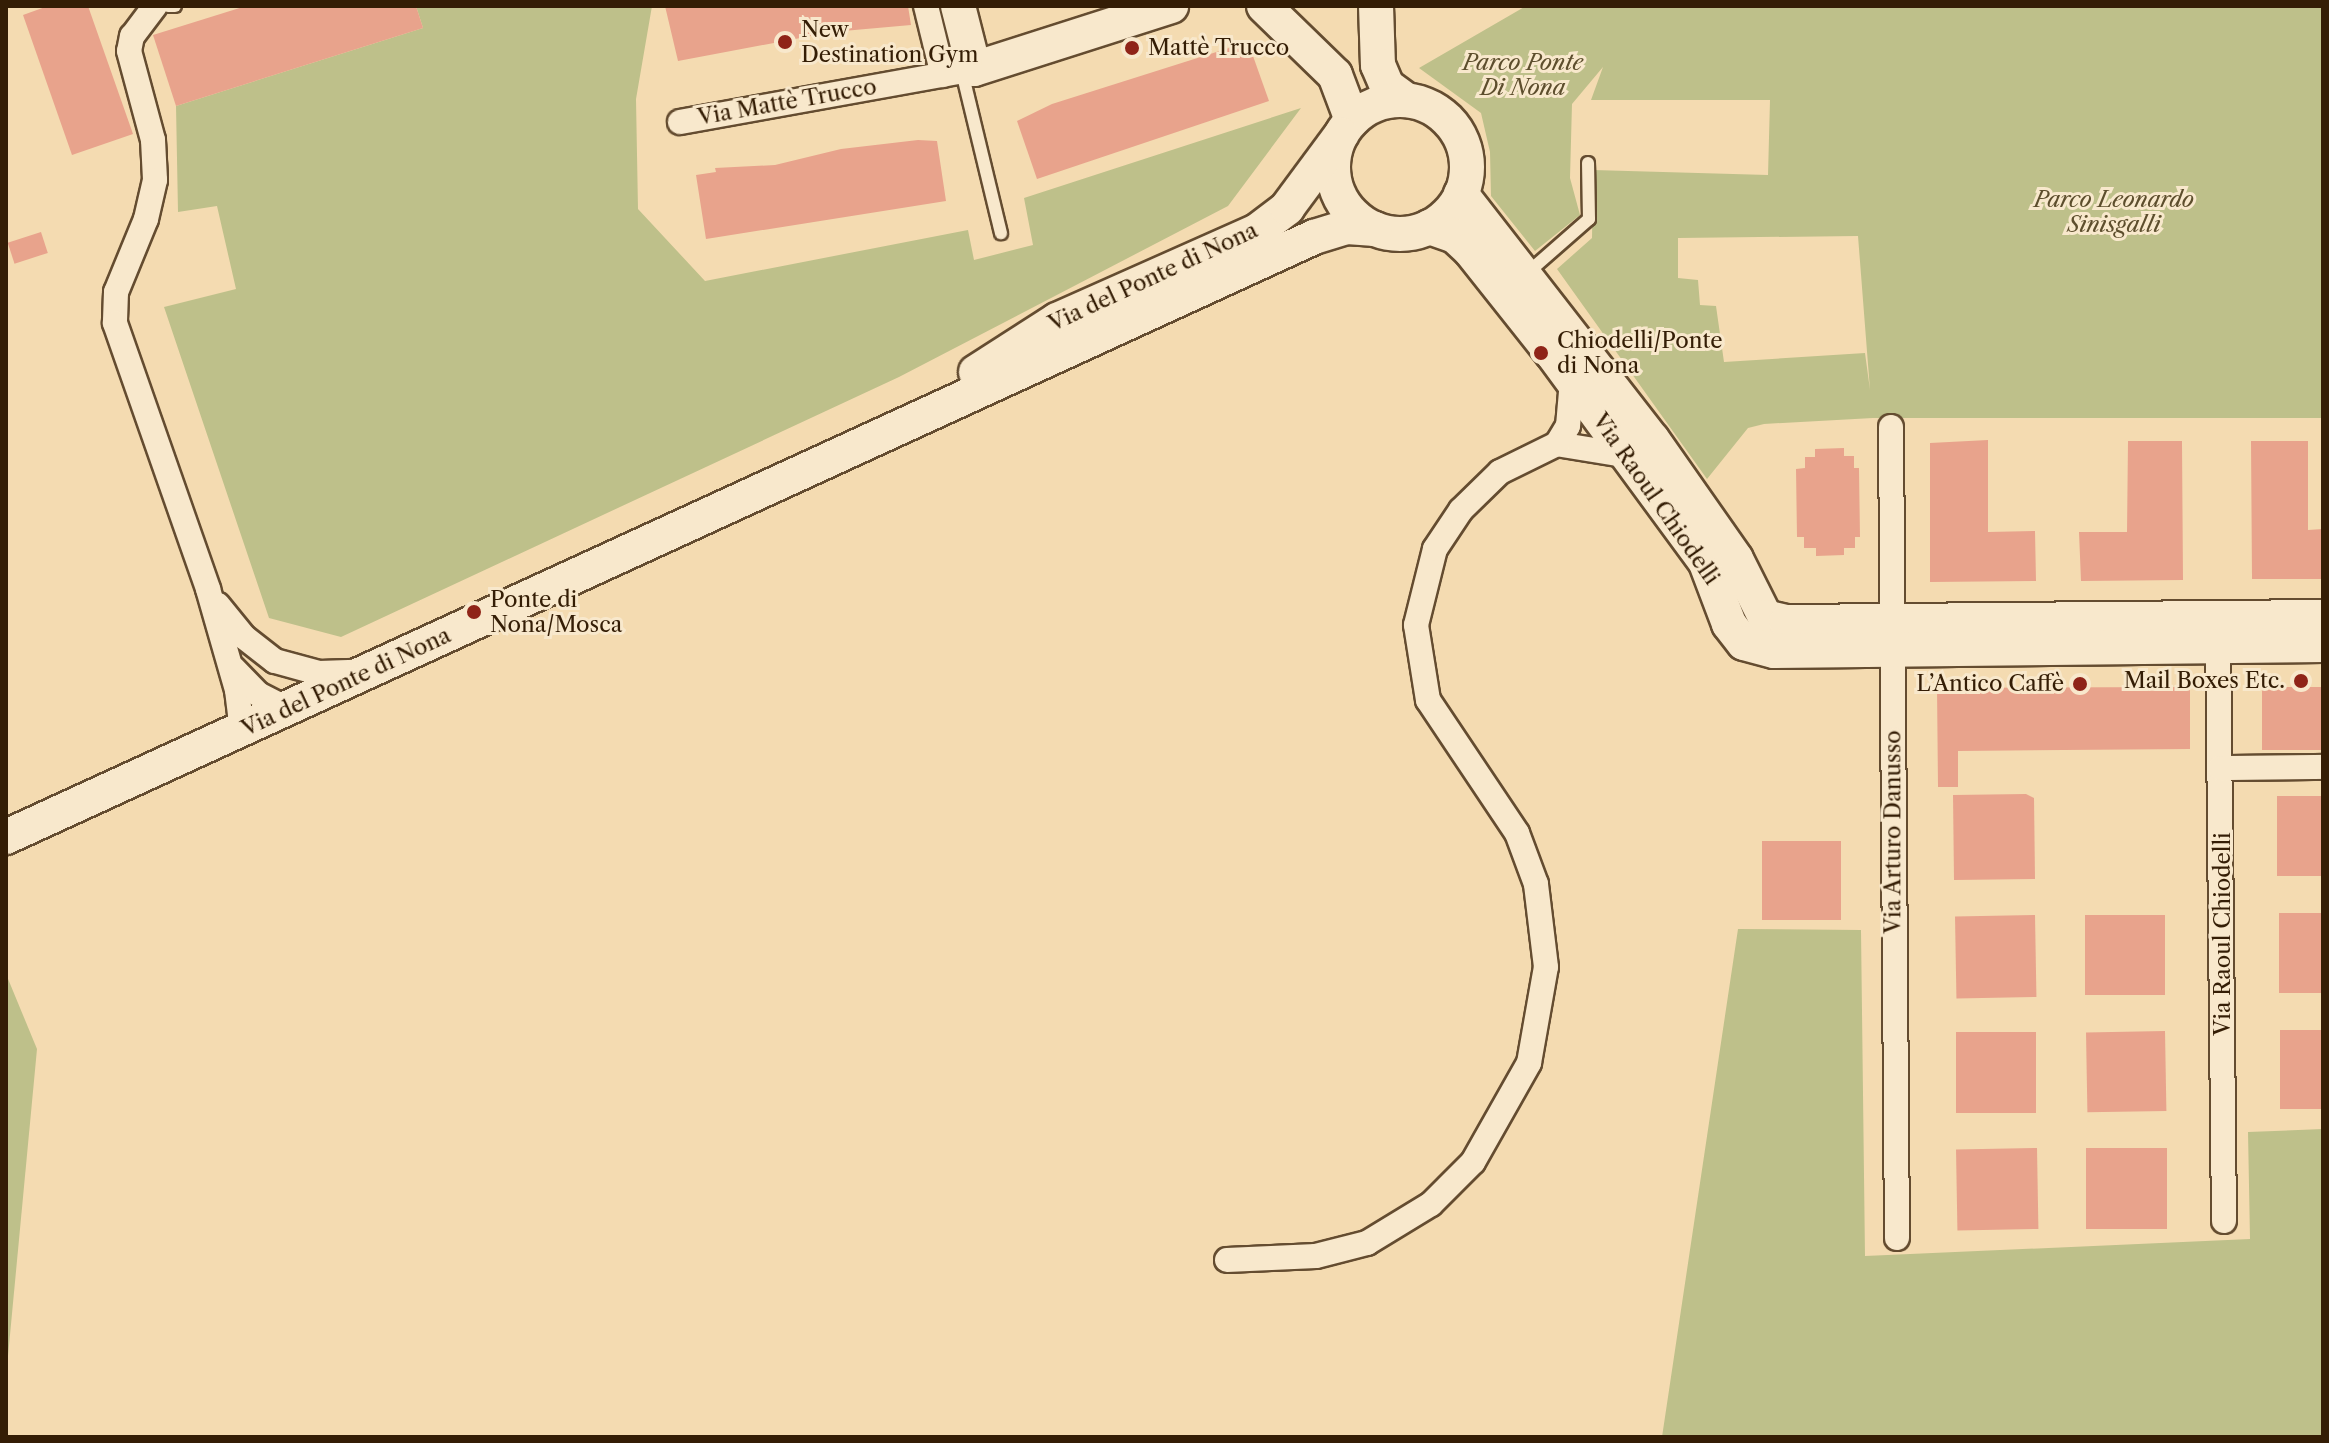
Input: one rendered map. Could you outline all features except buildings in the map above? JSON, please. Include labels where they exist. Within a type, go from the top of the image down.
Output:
[{"type":"main road","points":[[958,6],[960,72]]},
{"type":"main road","name":"Via Mattè Trucco","points":[[960,72],[1171,6]]},
{"type":"main road","points":[[1264,6],[1335,75],[1346,127],[1334,162],[1337,189],[1345,206],[1375,229],[1411,233],[1429,227],[1448,213],[1461,194],[1466,158],[1452,124],[1431,108],[1405,99],[1387,86],[1378,65],[1376,6]]},
{"type":"main road","points":[[1346,127],[1386,101],[1405,99]]},
{"type":"main road","name":"Via del Ponte di Nona","points":[[860,445],[1057,320],[1257,231],[1287,208],[1346,127]]},
{"type":"main road","name":"Via Raoul Chiodelli","points":[[1461,194],[1721,536],[1760,613],[1786,622],[1892,635]]},
{"type":"main road","name":"Via del Ponte di Nona","points":[[6,837],[1314,237],[1347,227],[1375,229]]},
{"type":"main road","name":"Via Raoul Chiodelli","points":[[1429,227],[1455,236],[1470,250],[1630,456],[1706,563],[1729,624],[1744,643],[1774,651],[1892,635],[2218,632],[2323,645]]},
{"type":"main road","name":"Via Raoul Chiodelli","points":[[2218,632],[2323,617]]},
{"type":"street","points":[[155,6],[132,36],[129,51],[153,140],[155,180],[143,228],[116,292],[115,323],[208,589],[230,664],[242,731]]},
{"type":"street","points":[[926,6],[960,72]]},
{"type":"street","name":"Via Mattè Trucco","points":[[680,122],[960,72]]},
{"type":"street","points":[[1227,1260],[1316,1256],[1367,1243],[1431,1204],[1473,1162],[1529,1063],[1546,967],[1536,884],[1517,833],[1428,700],[1416,625],[1435,549],[1461,510],[1500,472],[1557,444],[1568,426],[1572,380]]},
{"type":"street","name":"Via Arturo Danusso","points":[[1891,427],[1897,1238]]},
{"type":"street","points":[[1557,444],[1630,456]]},
{"type":"street","points":[[208,589],[244,637],[275,661],[319,673],[369,670]]},
{"type":"street","name":"Via Raoul Chiodelli","points":[[2218,632],[2224,1221]]},
{"type":"street","points":[[275,661],[288,709]]},
{"type":"street","points":[[230,664],[258,694],[288,709]]},
{"type":"street","points":[[2220,768],[2323,767]]},
{"type":"lane","points":[[168,6],[175,6]]},
{"type":"lane","points":[[960,72],[1001,233]]},
{"type":"lane","points":[[1525,275],[1589,219],[1588,163]]},
{"type":"green space","points":[[416,6],[652,6],[636,99],[638,209],[705,281],[968,230],[974,260],[1033,245],[1024,198],[1301,108],[1228,206],[899,377],[341,637],[269,618],[164,307],[236,289],[217,206],[178,212],[176,106],[423,28]]},
{"type":"green space","name":"Parco Leonardo Sinisgalli","points":[[1526,6],[2323,6],[2323,418],[1873,418],[1764,424],[1748,428],[1707,479],[1557,269],[1592,238],[1593,170],[1768,175],[1770,100],[1591,100],[1603,67],[1572,104],[1570,178],[1580,215],[1535,251],[1491,196],[1490,152],[1481,113],[1419,68]],"holes":[[[1858,236],[1870,390],[1865,353],[1724,362],[1716,306],[1700,305],[1698,280],[1678,278],[1678,238]]]},
{"type":"green space","points":[[1738,929],[1861,930],[1865,1256],[2250,1239],[2248,1132],[2323,1129],[2323,1437],[1662,1437]]},
{"type":"green space","points":[[6,974],[37,1049],[6,1377]]},
{"type":"place","name":"New Destination Gym","points":[[785,42]]},
{"type":"place","name":"Mattè Trucco","points":[[1132,48]]},
{"type":"place","name":"Chiodelli/Ponte di Nona","points":[[1541,353]]},
{"type":"place","name":"Ponte di Nona/Mosca","points":[[474,612]]},
{"type":"place","name":"Mail Boxes Etc.","points":[[2301,681]]},
{"type":"place","name":"L’Antico Caffè","points":[[2080,684]]},
{"type":"park label","name":"Parco Ponte Di Nona","points":[[1523,74]]}]
